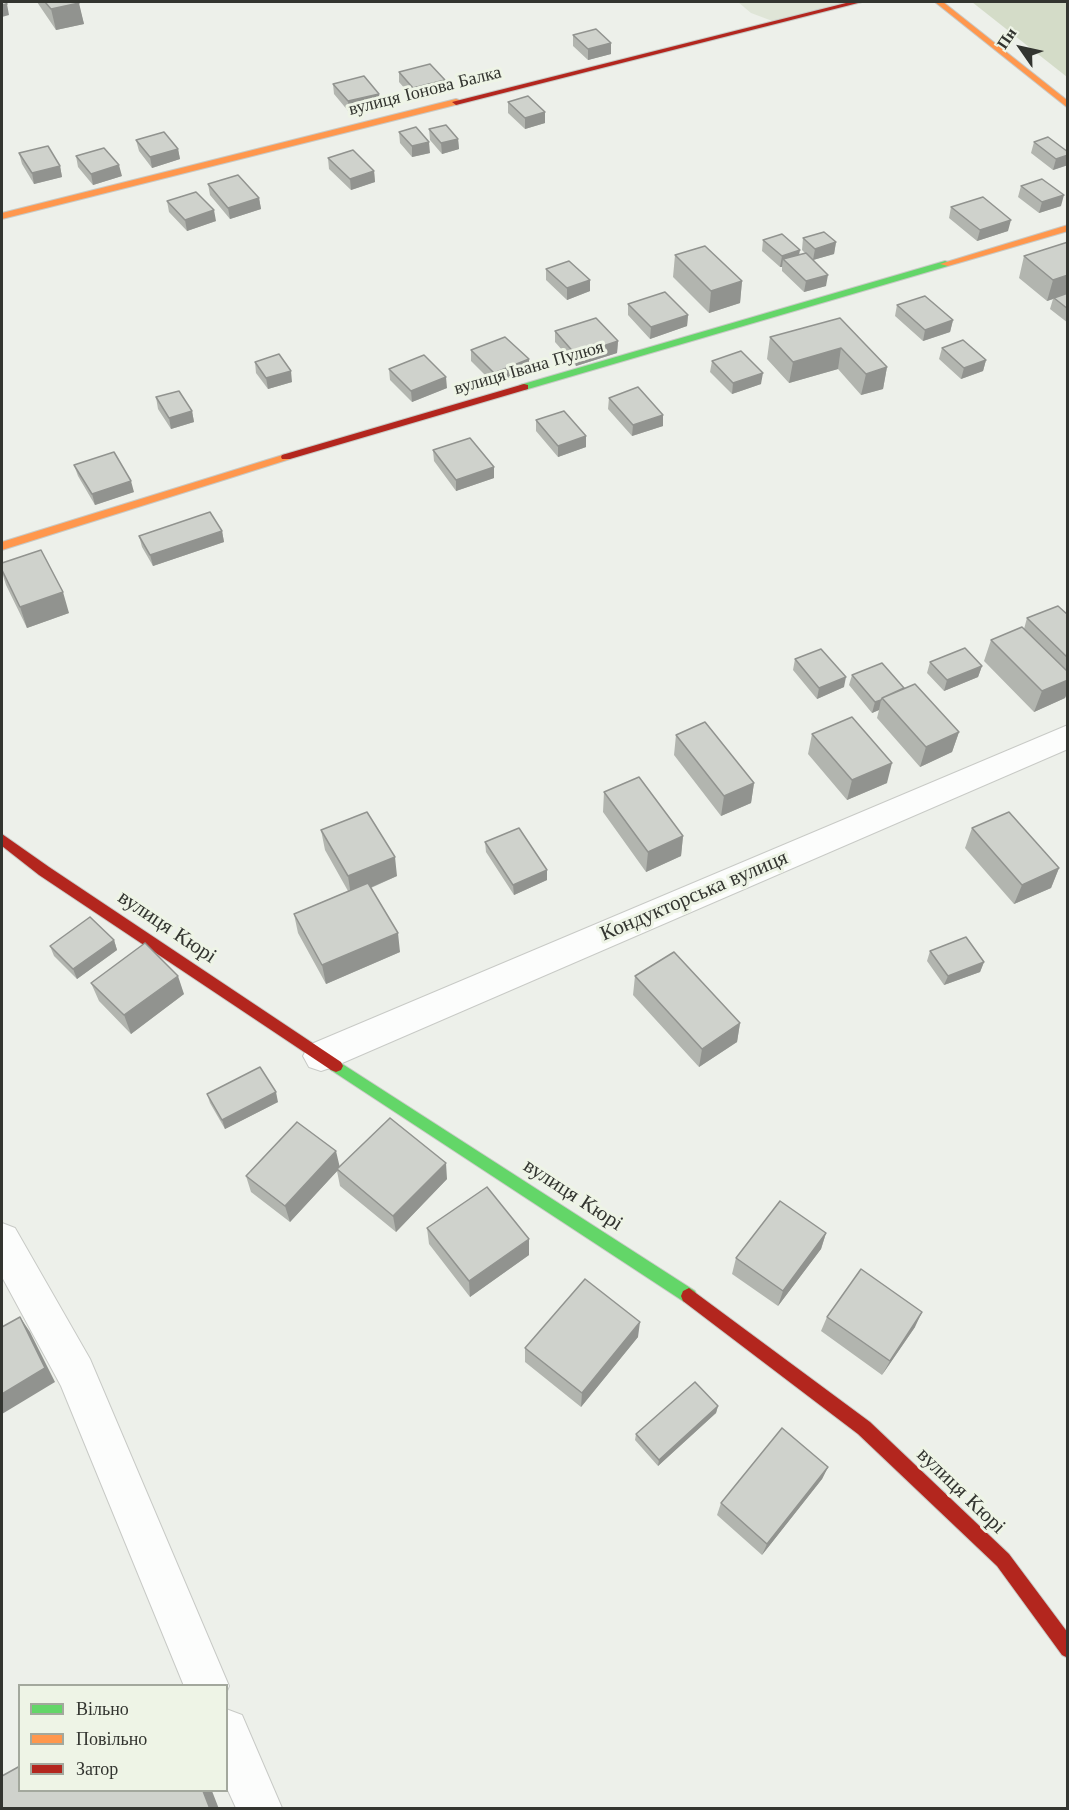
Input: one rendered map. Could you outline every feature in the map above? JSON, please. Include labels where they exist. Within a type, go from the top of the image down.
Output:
[{"type":"street","name":"вулиця Іонова Балка","points":[[2,216],[858,2]]},
{"type":"street","points":[[939,2],[1068,106]]},
{"type":"street","name":"вулиця Івана Пулюя","points":[[2,546],[278,460],[1068,228]]},
{"type":"street","name":"Кондукторська вулиця","points":[[321,1056],[1068,736]]},
{"type":"street","name":"вулиця Кюрі","points":[[2,839],[44,871],[321,1056],[686,1293],[864,1428],[1003,1560],[1068,1648]]},
{"type":"street","points":[[2,1241],[76,1373],[206,1684]]},
{"type":"street","points":[[228,1736],[259,1809]]},
{"type":"shaded area","points":[[738,2],[857,2],[775,22],[751,13]]},
{"type":"green space","points":[[972,2],[1067,2],[1067,77]]},
{"type":"building","points":[[45,2],[78,2],[79,3],[51,9]]},
{"type":"building","points":[[596,29],[611,43],[588,49],[573,35]]},
{"type":"building","points":[[430,64],[445,80],[413,88],[399,72]]},
{"type":"building","points":[[364,76],[379,94],[348,101],[333,84]]},
{"type":"building","points":[[528,96],[545,112],[525,118],[508,102]]},
{"type":"building","points":[[446,125],[458,139],[441,143],[429,129]]},
{"type":"building","points":[[416,127],[429,142],[412,146],[399,132]]},
{"type":"building","points":[[164,132],[178,149],[150,157],[136,140]]},
{"type":"building","points":[[1048,137],[1068,152],[1068,155],[1056,159],[1034,142]]},
{"type":"building","points":[[48,146],[60,166],[32,173],[19,153]]},
{"type":"building","points":[[104,148],[119,165],[91,174],[76,156]]},
{"type":"building","points":[[353,150],[374,171],[350,179],[328,158]]},
{"type":"building","points":[[238,175],[259,198],[228,208],[208,184]]},
{"type":"building","points":[[1042,179],[1064,195],[1042,202],[1021,186]]},
{"type":"building","points":[[196,192],[214,210],[185,220],[167,201]]},
{"type":"building","points":[[983,197],[1011,220],[980,230],[951,207]]},
{"type":"building","points":[[824,232],[836,242],[815,249],[803,238]]},
{"type":"building","points":[[782,234],[800,250],[782,256],[763,240]]},
{"type":"building","points":[[1068,242],[1068,275],[1053,280],[1024,256]]},
{"type":"building","points":[[705,246],[742,281],[711,291],[675,255]]},
{"type":"building","points":[[806,253],[828,275],[806,281],[783,259]]},
{"type":"building","points":[[569,261],[590,280],[567,288],[546,269]]},
{"type":"building","points":[[665,292],[688,315],[651,327],[628,304]]},
{"type":"building","points":[[1068,293],[1068,309],[1054,298]]},
{"type":"building","points":[[925,296],[953,320],[925,330],[897,305]]},
{"type":"building","points":[[596,318],[618,341],[576,355],[555,331]]},
{"type":"building","points":[[840,318],[887,367],[866,374],[841,348],[793,362],[770,337]]},
{"type":"building","points":[[505,337],[529,359],[494,373],[471,350]]},
{"type":"building","points":[[963,340],[986,360],[964,368],[942,348]]},
{"type":"building","points":[[741,351],[763,373],[733,383],[712,361]]},
{"type":"building","points":[[279,354],[291,371],[266,378],[255,362]]},
{"type":"building","points":[[424,355],[446,377],[411,391],[389,369]]},
{"type":"building","points":[[638,387],[663,415],[633,425],[609,398]]},
{"type":"building","points":[[179,391],[192,411],[169,418],[156,397]]},
{"type":"building","points":[[564,411],[586,436],[558,446],[536,420]]},
{"type":"building","points":[[470,438],[494,467],[456,480],[433,450]]},
{"type":"building","points":[[114,452],[131,481],[92,494],[74,465]]},
{"type":"building","points":[[210,512],[222,531],[150,555],[139,536]]},
{"type":"building","points":[[41,550],[63,592],[20,607],[2,570],[2,563]]},
{"type":"building","points":[[1058,606],[1068,615],[1068,658],[1027,618]]},
{"type":"building","points":[[1022,627],[1068,672],[1068,680],[1042,691],[991,640]]},
{"type":"building","points":[[965,648],[982,666],[947,680],[930,662]]},
{"type":"building","points":[[821,649],[846,677],[819,688],[795,659]]},
{"type":"building","points":[[882,663],[904,688],[875,702],[852,675]]},
{"type":"building","points":[[915,684],[959,732],[926,747],[882,698]]},
{"type":"building","points":[[852,717],[892,763],[852,780],[812,734]]},
{"type":"building","points":[[705,722],[754,783],[724,796],[676,735]]},
{"type":"building","points":[[639,777],[683,836],[648,852],[604,792]]},
{"type":"building","points":[[367,812],[395,857],[348,876],[321,830]]},
{"type":"building","points":[[1009,812],[1059,868],[1022,885],[972,828]]},
{"type":"building","points":[[519,828],[547,870],[513,885],[485,842]]},
{"type":"building","points":[[368,883],[398,933],[322,965],[294,914]]},
{"type":"building","points":[[90,917],[114,940],[73,969],[50,946]]},
{"type":"building","points":[[966,937],[984,962],[948,976],[930,951]]},
{"type":"building","points":[[145,943],[178,976],[124,1015],[91,983]]},
{"type":"building","points":[[674,952],[740,1023],[702,1049],[635,976]]},
{"type":"building","points":[[260,1067],[276,1092],[222,1120],[207,1094]]},
{"type":"building","points":[[390,1118],[446,1163],[393,1216],[337,1169]]},
{"type":"building","points":[[297,1122],[336,1151],[285,1206],[246,1176]]},
{"type":"building","points":[[487,1187],[529,1239],[469,1281],[427,1228]]},
{"type":"building","points":[[780,1201],[826,1233],[783,1291],[736,1258]]},
{"type":"building","points":[[861,1269],[922,1312],[890,1361],[827,1317]]},
{"type":"building","points":[[585,1279],[640,1322],[582,1393],[525,1348]]},
{"type":"building","points":[[20,1317],[45,1368],[2,1394],[2,1327]]},
{"type":"building","points":[[695,1382],[718,1406],[659,1460],[636,1434]]},
{"type":"building","points":[[782,1428],[828,1467],[767,1544],[721,1503]]},
{"type":"building","points":[[18,1767],[18,1792],[203,1792],[210,1809],[2,1809],[2,1776]]},
{"type":"traffic: fast","points":[[524,387],[945,264]]},
{"type":"traffic: fast","points":[[336,1066],[689,1296]]},
{"type":"traffic: slow","points":[[939,2],[1068,106]]},
{"type":"traffic: slow","points":[[2,216],[456,102]]},
{"type":"traffic: slow","points":[[945,264],[1068,228]]},
{"type":"traffic: slow","points":[[2,546],[286,457]]},
{"type":"traffic: jam","points":[[456,102],[858,2]]},
{"type":"traffic: jam","points":[[286,457],[524,387]]},
{"type":"traffic: jam","points":[[2,839],[44,871],[336,1066]]},
{"type":"traffic: jam","points":[[689,1296],[864,1428],[1003,1560],[1068,1649]]}]
